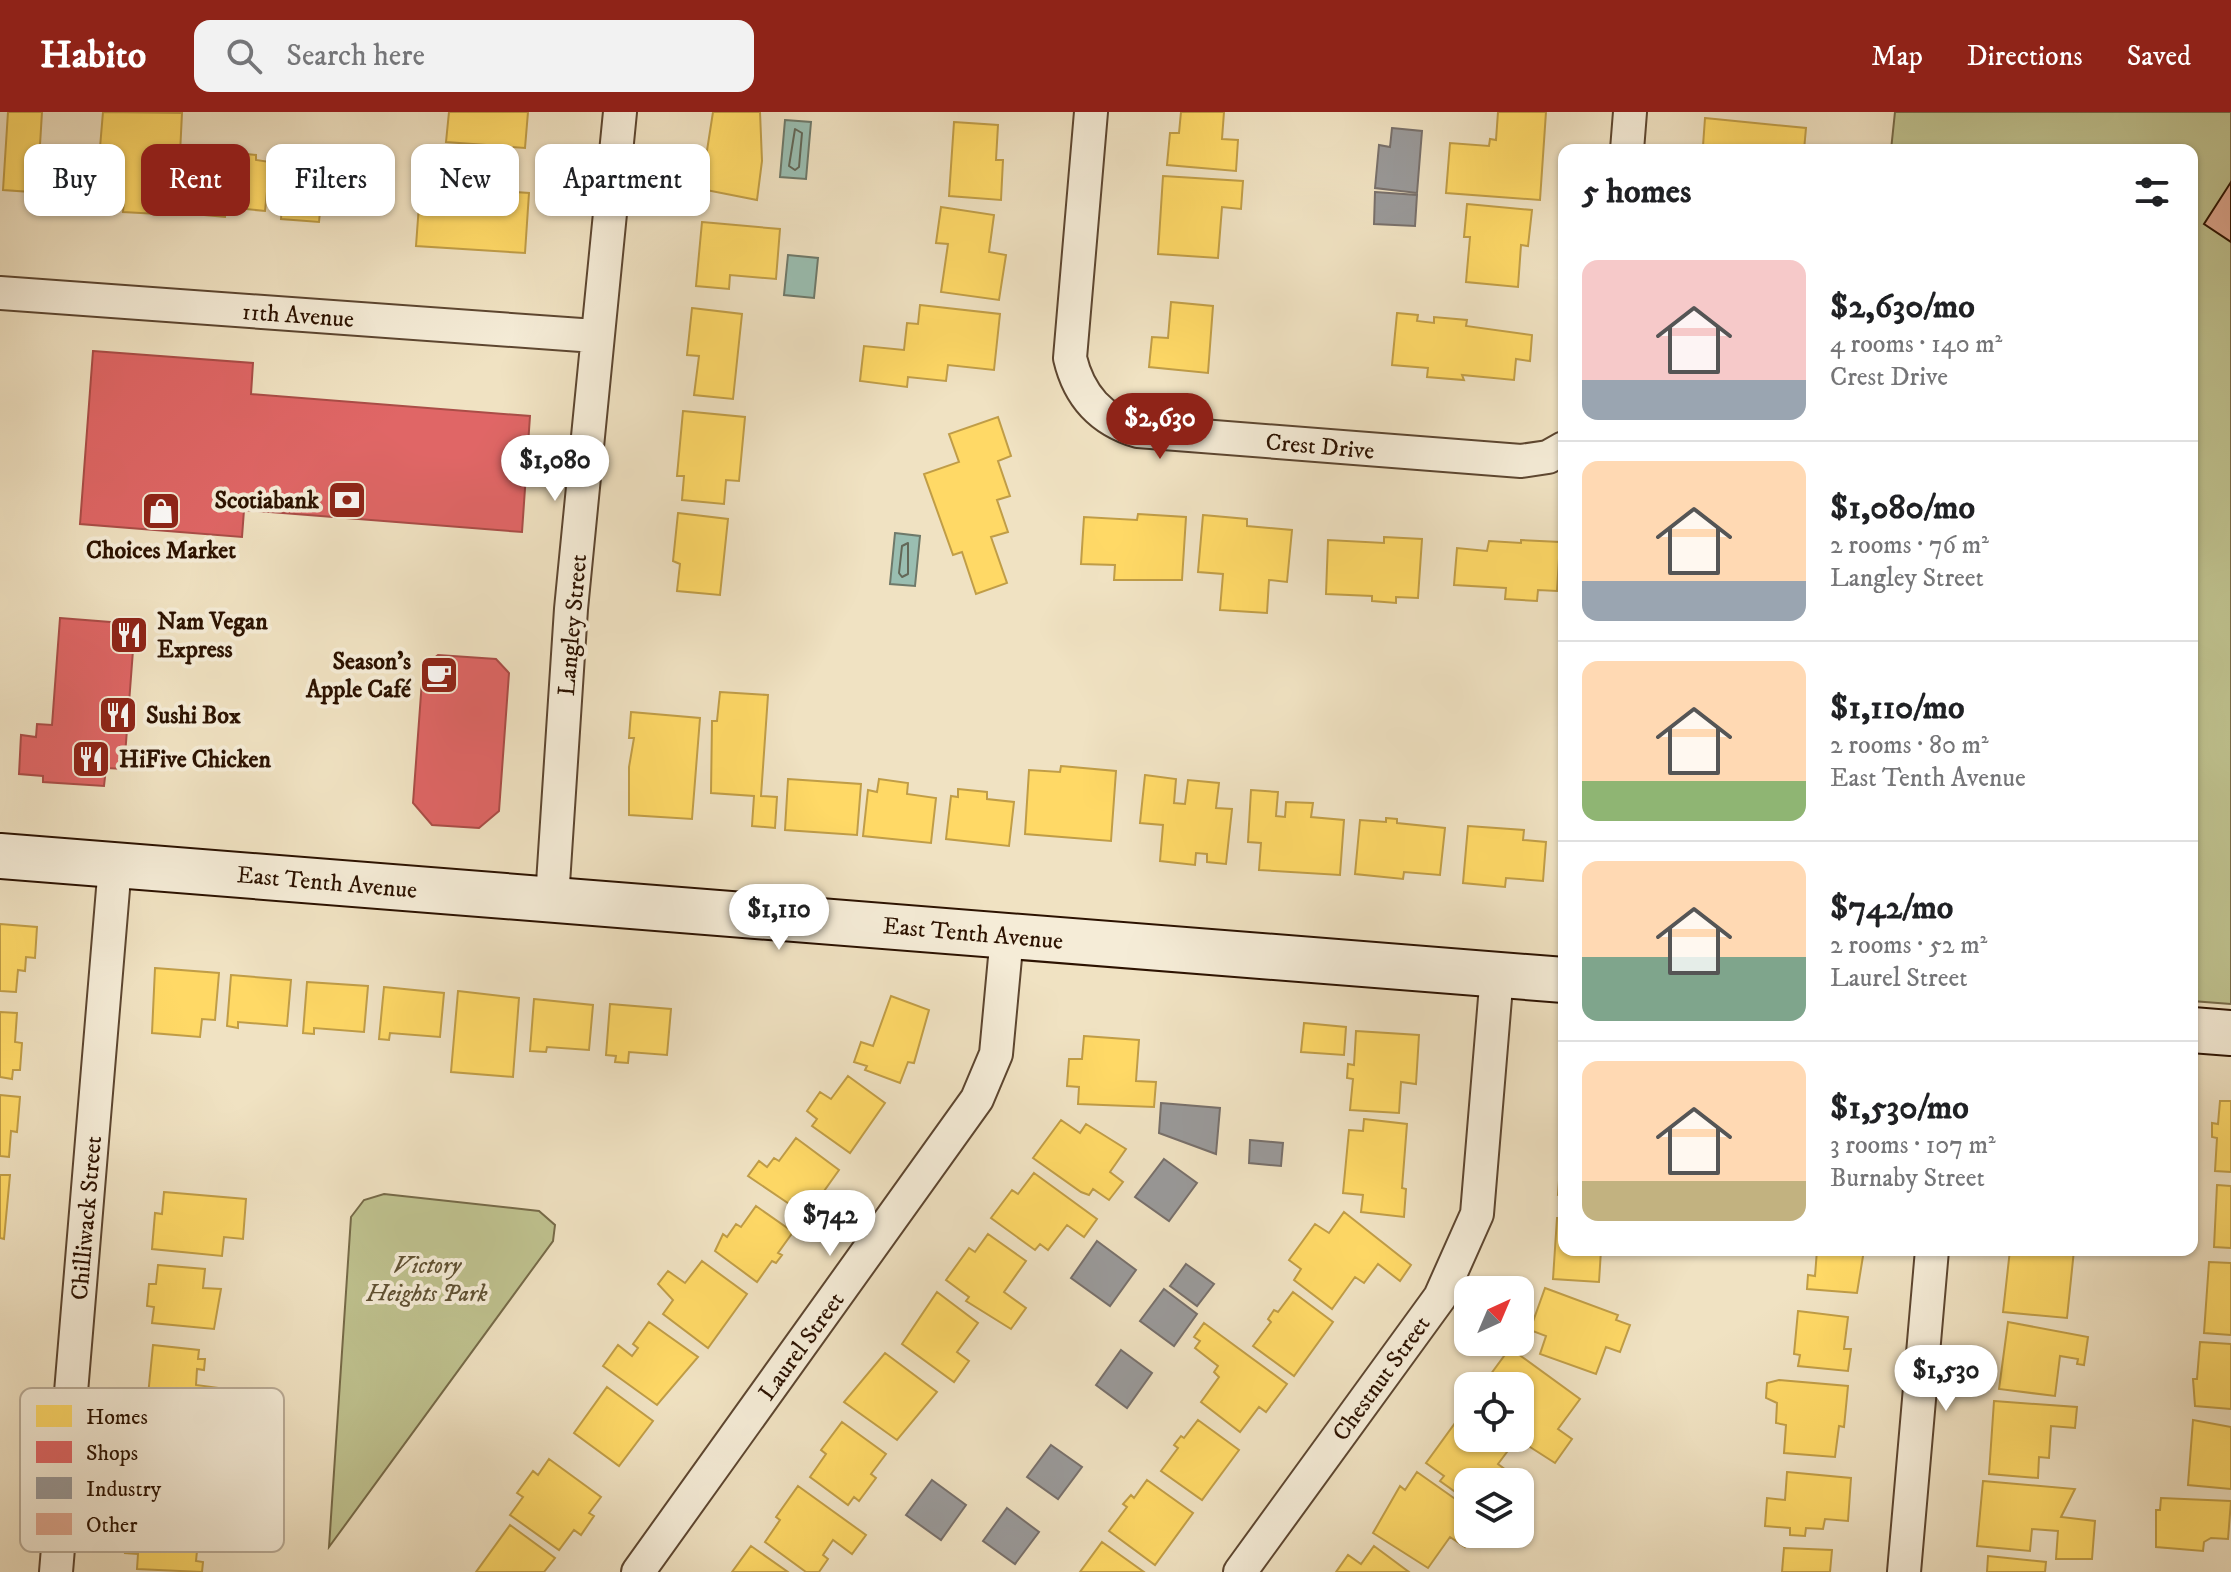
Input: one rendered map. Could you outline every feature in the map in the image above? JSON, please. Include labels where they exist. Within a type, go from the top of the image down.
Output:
[{"type":"main road","name":"East Tenth Avenue","points":[[0,856],[1558,979]]},
{"type":"main road","points":[[2198,1030],[2231,1033]]},
{"type":"street","name":"Langley Street","points":[[552,899],[571,609],[581,523],[595,336],[620,112]]},
{"type":"street","name":"Crest Drive","points":[[1091,112],[1070,358],[1082,391],[1103,415],[1138,431],[1506,460],[1534,460],[1558,450]]},
{"type":"street","points":[[1627,144],[1630,112]]},
{"type":"street","name":"11th Avenue","points":[[0,293],[595,336]]},
{"type":"street","name":"Chilliwack Street","points":[[71,1388],[115,865]]},
{"type":"street","name":"Laurel Street","points":[[638,1572],[977,1099],[996,1054],[1007,936]]},
{"type":"street","name":"Chestnut Street","points":[[1240,1572],[1440,1297],[1477,1214],[1497,974]]},
{"type":"street","points":[[1904,1572],[1931,1256]]},
{"type":"street","name":"Chilliwack Street","points":[[56,1572],[58,1552]]},
{"type":"green space","points":[[1895,112],[2231,112],[2231,1004],[2198,1001],[2198,144],[1892,144]]},
{"type":"green space","name":"Victory Heights Park","points":[[384,1194],[539,1211],[555,1225],[553,1241],[329,1547],[351,1217],[364,1200]]},
{"type":"water","points":[[785,120],[811,122],[806,179],[780,177]]},
{"type":"water","points":[[788,255],[818,258],[814,298],[784,295]]},
{"type":"water","points":[[895,533],[920,536],[915,586],[890,584]]},
{"type":"building: Homes","points":[[8,112],[42,112],[40,144],[24,144],[24,192],[3,190]]},
{"type":"building: Homes","points":[[103,112],[182,113],[180,144],[141,144],[141,213],[125,212],[125,144],[100,144]]},
{"type":"building: Homes","points":[[449,112],[528,112],[525,148],[519,148],[519,144],[446,142]]},
{"type":"building: Homes","points":[[713,112],[760,112],[762,161],[757,200],[710,191],[708,144]]},
{"type":"building: Homes","points":[[1181,112],[1224,112],[1222,139],[1238,140],[1236,171],[1167,165],[1170,133],[1179,133]]},
{"type":"building: Homes","points":[[1498,112],[1546,112],[1540,200],[1446,193],[1450,143],[1489,146],[1490,139],[1496,140]]},
{"type":"building: Homes","points":[[1705,118],[1806,128],[1805,144],[1703,144]]},
{"type":"building: Homes","points":[[954,122],[998,125],[996,160],[1003,160],[1001,200],[949,196]]},
{"type":"building: Homes","points":[[250,154],[256,155],[256,160],[266,161],[265,211],[250,209]]},
{"type":"building: Homes","points":[[1163,176],[1243,181],[1241,209],[1222,207],[1218,258],[1158,254]]},
{"type":"building: Homes","points":[[519,192],[529,193],[525,253],[416,246],[418,216],[519,216]]},
{"type":"building: Homes","points":[[1467,204],[1532,210],[1528,246],[1521,245],[1518,287],[1466,282],[1470,237],[1464,237]]},
{"type":"building: Homes","points":[[941,207],[994,215],[989,252],[1006,255],[999,300],[941,292],[948,244],[936,243]]},
{"type":"building: Homes","points":[[281,216],[320,216],[319,222],[281,219]]},
{"type":"building: Homes","points":[[702,222],[780,229],[776,279],[730,275],[729,289],[696,286]]},
{"type":"building: Homes","points":[[1171,302],[1213,306],[1208,373],[1149,367],[1152,337],[1168,338]]},
{"type":"building: Homes","points":[[920,305],[1000,314],[994,370],[948,365],[946,381],[908,377],[907,387],[860,381],[864,346],[904,350],[907,323],[918,324]]},
{"type":"building: Homes","points":[[692,308],[742,314],[733,399],[694,395],[699,356],[687,355]]},
{"type":"building: Homes","points":[[1397,313],[1418,315],[1417,321],[1434,323],[1434,317],[1467,320],[1466,326],[1532,335],[1530,361],[1516,359],[1514,380],[1462,375],[1464,380],[1427,377],[1428,368],[1392,365]]},
{"type":"building: Homes","points":[[683,411],[745,417],[739,481],[726,480],[724,504],[682,500],[684,476],[677,476]]},
{"type":"building: Homes","points":[[998,417],[1011,456],[998,461],[1010,496],[997,500],[1008,532],[991,537],[1007,583],[976,594],[962,552],[953,555],[924,474],[959,462],[949,434]]},
{"type":"building: Homes","points":[[678,513],[728,519],[720,595],[677,591],[680,564],[673,561]]},
{"type":"building: Homes","points":[[1138,514],[1186,517],[1182,580],[1114,580],[1115,565],[1081,564],[1084,517],[1137,520]]},
{"type":"building: Homes","points":[[1203,515],[1247,519],[1247,526],[1292,530],[1287,582],[1269,580],[1267,613],[1220,610],[1223,574],[1198,572]]},
{"type":"building: Homes","points":[[1384,537],[1422,539],[1418,598],[1396,597],[1396,603],[1372,601],[1372,596],[1326,594],[1328,540],[1384,543]]},
{"type":"building: Homes","points":[[1521,540],[1558,542],[1557,591],[1538,590],[1537,601],[1505,599],[1506,588],[1454,585],[1457,548],[1487,551],[1489,541],[1521,543]]},
{"type":"building: Homes","points":[[720,692],[768,695],[761,796],[777,797],[775,828],[752,826],[754,796],[711,793],[712,721],[717,721]]},
{"type":"building: Homes","points":[[631,712],[700,718],[692,819],[629,815],[629,767],[634,738],[629,738]]},
{"type":"building: Homes","points":[[1061,766],[1116,771],[1111,841],[1025,834],[1029,770],[1060,772]]},
{"type":"building: Homes","points":[[1145,775],[1176,779],[1174,803],[1185,804],[1188,780],[1219,783],[1216,808],[1232,809],[1226,864],[1207,862],[1207,854],[1196,853],[1195,865],[1160,861],[1163,825],[1140,823]]},
{"type":"building: Homes","points":[[788,779],[861,784],[857,835],[785,830]]},
{"type":"building: Homes","points":[[879,779],[908,783],[907,794],[936,798],[931,843],[863,836],[868,790],[877,792]]},
{"type":"building: Homes","points":[[958,789],[987,792],[987,799],[1014,802],[1009,846],[946,839],[951,796],[958,797]]},
{"type":"building: Homes","points":[[1251,790],[1278,792],[1276,816],[1285,817],[1286,802],[1313,803],[1311,817],[1344,820],[1340,875],[1259,870],[1261,843],[1248,842]]},
{"type":"building: Homes","points":[[1386,818],[1397,819],[1397,823],[1445,828],[1440,875],[1404,872],[1403,879],[1355,874],[1360,820],[1386,822]]},
{"type":"building: Homes","points":[[1468,826],[1524,830],[1523,840],[1546,842],[1543,881],[1506,878],[1505,887],[1463,883]]},
{"type":"building: Homes","points":[[0,924],[37,927],[35,958],[26,957],[25,971],[18,970],[16,992],[0,991]]},
{"type":"building: Homes","points":[[155,968],[219,973],[215,1020],[202,1019],[200,1037],[152,1033]]},
{"type":"building: Homes","points":[[231,975],[291,980],[287,1026],[238,1022],[238,1028],[227,1026]]},
{"type":"building: Homes","points":[[307,982],[368,986],[364,1032],[314,1028],[314,1034],[303,1033]]},
{"type":"building: Homes","points":[[384,987],[444,993],[440,1037],[390,1033],[389,1040],[379,1039]]},
{"type":"building: Homes","points":[[458,991],[519,998],[513,1077],[451,1072]]},
{"type":"building: Homes","points":[[891,996],[929,1010],[914,1063],[908,1062],[900,1083],[865,1070],[867,1066],[854,1062],[861,1042],[873,1046]]},
{"type":"building: Homes","points":[[534,999],[593,1005],[589,1050],[547,1047],[546,1052],[530,1051]]},
{"type":"building: Homes","points":[[610,1004],[671,1009],[667,1055],[629,1052],[628,1063],[615,1062],[616,1056],[606,1055]]},
{"type":"building: Homes","points":[[0,1012],[17,1013],[15,1042],[22,1043],[20,1070],[13,1070],[12,1079],[0,1077]]},
{"type":"building: Homes","points":[[1304,1023],[1346,1027],[1344,1055],[1301,1052]]},
{"type":"building: Homes","points":[[1356,1031],[1419,1035],[1416,1084],[1401,1082],[1399,1113],[1350,1110],[1353,1079],[1347,1078],[1348,1064],[1354,1065]]},
{"type":"building: Homes","points":[[1084,1036],[1139,1040],[1136,1081],[1156,1082],[1154,1107],[1078,1104],[1079,1087],[1067,1086],[1069,1059],[1082,1059]]},
{"type":"building: Homes","points":[[848,1076],[885,1103],[850,1153],[812,1126],[817,1119],[807,1111],[820,1092],[831,1099]]},
{"type":"building: Homes","points":[[0,1095],[20,1097],[17,1132],[11,1131],[9,1157],[0,1156]]},
{"type":"building: Homes","points":[[2220,1101],[2231,1101],[2231,1172],[2215,1171],[2217,1138],[2212,1137],[2212,1123],[2218,1124]]},
{"type":"building: Homes","points":[[1364,1119],[1407,1124],[1402,1188],[1406,1189],[1404,1217],[1361,1212],[1363,1195],[1343,1193],[1349,1130],[1363,1131]]},
{"type":"building: Homes","points":[[1061,1120],[1080,1133],[1086,1124],[1126,1149],[1110,1172],[1123,1182],[1109,1200],[1093,1189],[1089,1195],[1081,1192],[1033,1158]]},
{"type":"building: Homes","points":[[796,1138],[839,1170],[819,1198],[814,1194],[801,1212],[748,1176],[759,1161],[767,1167],[774,1158],[779,1161]]},
{"type":"building: Homes","points":[[1034,1173],[1097,1219],[1084,1237],[1067,1225],[1048,1250],[1040,1244],[1035,1250],[991,1218],[1012,1190],[1018,1194]]},
{"type":"building: Homes","points":[[0,1175],[10,1175],[4,1239],[0,1238]]},
{"type":"building: Homes","points":[[2217,1185],[2231,1186],[2231,1248],[2214,1247]]},
{"type":"building: Homes","points":[[164,1192],[246,1199],[243,1239],[224,1237],[222,1256],[152,1249],[155,1213],[162,1214]]},
{"type":"building: Homes","points":[[756,1206],[793,1232],[778,1253],[782,1255],[776,1263],[772,1261],[757,1282],[715,1251],[723,1234],[727,1237],[736,1224],[741,1227]]},
{"type":"building: Homes","points":[[1344,1212],[1411,1265],[1400,1281],[1378,1264],[1364,1283],[1355,1277],[1332,1309],[1294,1280],[1301,1269],[1289,1260],[1315,1224],[1329,1233]]},
{"type":"building: Homes","points":[[1558,1218],[1558,1256],[1601,1256],[1599,1282],[1553,1279]]},
{"type":"building: Homes","points":[[988,1234],[1026,1261],[1004,1292],[1026,1308],[1011,1329],[966,1301],[969,1297],[946,1280],[969,1248],[975,1252]]},
{"type":"building: Homes","points":[[1817,1256],[1863,1256],[1857,1293],[1807,1289],[1808,1275],[1815,1276]]},
{"type":"building: Homes","points":[[2009,1256],[2073,1256],[2067,1318],[2003,1312]]},
{"type":"building: Homes","points":[[702,1261],[747,1294],[708,1348],[663,1314],[673,1300],[658,1284],[668,1271],[685,1283]]},
{"type":"building: Homes","points":[[2209,1262],[2231,1263],[2231,1335],[2204,1333]]},
{"type":"building: Homes","points":[[158,1265],[205,1269],[203,1288],[221,1289],[214,1329],[152,1323],[154,1307],[147,1306],[149,1284],[156,1284]]},
{"type":"building: Homes","points":[[1545,1288],[1618,1315],[1616,1320],[1630,1325],[1620,1352],[1606,1347],[1596,1374],[1540,1354],[1546,1336],[1534,1332],[1534,1319]]},
{"type":"building: Homes","points":[[937,1292],[978,1323],[957,1352],[969,1361],[954,1382],[902,1344]]},
{"type":"building: Homes","points":[[1293,1292],[1333,1322],[1294,1376],[1253,1346],[1271,1322],[1268,1319],[1274,1310],[1278,1312]]},
{"type":"building: Homes","points":[[1798,1311],[1848,1317],[1844,1349],[1851,1349],[1848,1371],[1798,1366],[1800,1355],[1794,1354]]},
{"type":"building: Homes","points":[[649,1322],[698,1357],[657,1405],[603,1366],[618,1345],[632,1356],[638,1348],[633,1344]]},
{"type":"building: Homes","points":[[2008,1322],[2088,1337],[2084,1365],[2077,1364],[2078,1359],[2060,1356],[2055,1396],[1999,1389]]},
{"type":"building: Homes","points":[[1204,1323],[1287,1384],[1266,1412],[1259,1407],[1240,1432],[1201,1402],[1219,1377],[1214,1372],[1218,1366],[1195,1348],[1200,1341],[1194,1337]]},
{"type":"building: Homes","points":[[2200,1342],[2231,1344],[2231,1409],[2195,1406],[2193,1379],[2197,1379]]},
{"type":"building: Homes","points":[[153,1345],[199,1350],[198,1359],[205,1359],[204,1370],[197,1369],[196,1385],[219,1388],[149,1388]]},
{"type":"building: Homes","points":[[885,1353],[937,1392],[897,1440],[844,1402]]},
{"type":"building: Homes","points":[[1504,1356],[1521,1356],[1580,1399],[1558,1429],[1572,1439],[1555,1463],[1534,1450],[1534,1372],[1492,1372]]},
{"type":"building: Homes","points":[[1779,1380],[1848,1386],[1844,1427],[1839,1426],[1835,1457],[1784,1453],[1786,1425],[1776,1423],[1777,1403],[1766,1398],[1767,1383]]},
{"type":"building: Homes","points":[[607,1387],[653,1421],[619,1466],[574,1433]]},
{"type":"building: Homes","points":[[1994,1401],[2077,1407],[2075,1428],[2051,1426],[2049,1458],[2039,1457],[2038,1478],[1989,1474]]},
{"type":"building: Homes","points":[[1198,1420],[1239,1450],[1202,1500],[1161,1471],[1178,1448],[1174,1445]]},
{"type":"building: Homes","points":[[2193,1420],[2231,1427],[2231,1489],[2188,1485]]},
{"type":"building: Homes","points":[[842,1422],[886,1454],[871,1474],[876,1478],[859,1501],[854,1497],[848,1505],[810,1477],[826,1454],[821,1450]]},
{"type":"building: Homes","points":[[1454,1424],[1454,1452],[1507,1452],[1498,1464],[1503,1468],[1454,1468],[1454,1491],[1440,1481],[1444,1476],[1426,1463]]},
{"type":"building: Homes","points":[[549,1459],[601,1497],[589,1513],[594,1516],[581,1535],[574,1530],[559,1550],[510,1515],[523,1497],[517,1493],[533,1471],[538,1475]]},
{"type":"building: Homes","points":[[1417,1472],[1454,1498],[1454,1540],[1450,1537],[1428,1568],[1373,1533],[1400,1486],[1405,1490]]},
{"type":"building: Homes","points":[[1787,1472],[1851,1478],[1848,1521],[1825,1519],[1823,1529],[1806,1528],[1805,1536],[1790,1535],[1790,1528],[1765,1526],[1767,1498],[1785,1500]]},
{"type":"building: Homes","points":[[1147,1480],[1193,1513],[1155,1565],[1109,1531],[1127,1507],[1123,1504],[1131,1495],[1134,1498]]},
{"type":"building: Homes","points":[[1983,1481],[2075,1489],[2061,1517],[2095,1521],[2092,1559],[2056,1559],[2058,1531],[2032,1529],[2030,1551],[1977,1546]]},
{"type":"building: Homes","points":[[798,1486],[866,1535],[852,1554],[833,1540],[823,1555],[828,1559],[819,1572],[806,1572],[765,1542],[780,1520],[776,1517]]},
{"type":"building: Homes","points":[[2161,1498],[2231,1501],[2228,1539],[2211,1538],[2204,1542],[2203,1551],[2156,1547],[2156,1510],[2160,1510]]},
{"type":"building: Homes","points":[[510,1525],[555,1558],[544,1572],[476,1572]]},
{"type":"building: Homes","points":[[1102,1542],[1144,1572],[1080,1572]]},
{"type":"building: Homes","points":[[751,1546],[788,1572],[732,1572]]},
{"type":"building: Homes","points":[[1374,1546],[1409,1572],[1336,1572],[1348,1555],[1361,1564]]},
{"type":"building: Homes","points":[[1784,1548],[1832,1550],[1830,1572],[1782,1572]]},
{"type":"building: Homes","points":[[197,1552],[196,1561],[203,1562],[202,1572],[137,1569],[138,1554],[125,1553]]},
{"type":"building: Homes","points":[[1988,1556],[2046,1562],[2045,1572],[1987,1572]]},
{"type":"building: Shops","points":[[93,351],[253,363],[251,394],[530,416],[522,532],[244,510],[242,537],[80,524]]},
{"type":"building: Shops","points":[[60,618],[135,624],[124,769],[106,768],[104,786],[43,782],[43,776],[19,774],[21,735],[36,737],[37,724],[52,725]]},
{"type":"building: Shops","points":[[438,655],[496,659],[509,673],[499,811],[479,828],[432,825],[413,803],[423,667]]},
{"type":"building: Industry","points":[[1392,128],[1422,131],[1417,193],[1375,188],[1379,145],[1390,147]]},
{"type":"building: Industry","points":[[1375,192],[1417,195],[1415,226],[1374,224]]},
{"type":"building: Industry","points":[[1161,1103],[1220,1108],[1216,1154],[1159,1133]]},
{"type":"building: Industry","points":[[1250,1140],[1283,1143],[1281,1166],[1249,1163]]},
{"type":"building: Industry","points":[[1164,1159],[1197,1183],[1169,1221],[1135,1197]]},
{"type":"building: Industry","points":[[1097,1241],[1136,1270],[1110,1306],[1071,1278]]},
{"type":"building: Industry","points":[[1186,1264],[1214,1284],[1197,1306],[1170,1286]]},
{"type":"building: Industry","points":[[1164,1289],[1197,1314],[1174,1346],[1140,1321]]},
{"type":"building: Industry","points":[[1121,1350],[1152,1373],[1127,1408],[1096,1385]]},
{"type":"building: Industry","points":[[1051,1445],[1082,1467],[1058,1499],[1027,1477]]},
{"type":"building: Industry","points":[[932,1480],[966,1505],[941,1540],[906,1515]]},
{"type":"building: Industry","points":[[1007,1508],[1039,1532],[1015,1564],[983,1541]]},
{"type":"building: Other","points":[[2231,182],[2231,242],[2204,224]]},
{"type":"place","name":"Scotiabank","points":[[347,500]]},
{"type":"place","name":"Choices Market","points":[[161,511]]},
{"type":"place","name":"Nam Vegan Express","points":[[129,635]]},
{"type":"place","name":"Season's Apple Café","points":[[439,675]]},
{"type":"place","name":"Sushi Box","points":[[118,715]]},
{"type":"place","name":"HiFive Chicken","points":[[91,759]]}]
